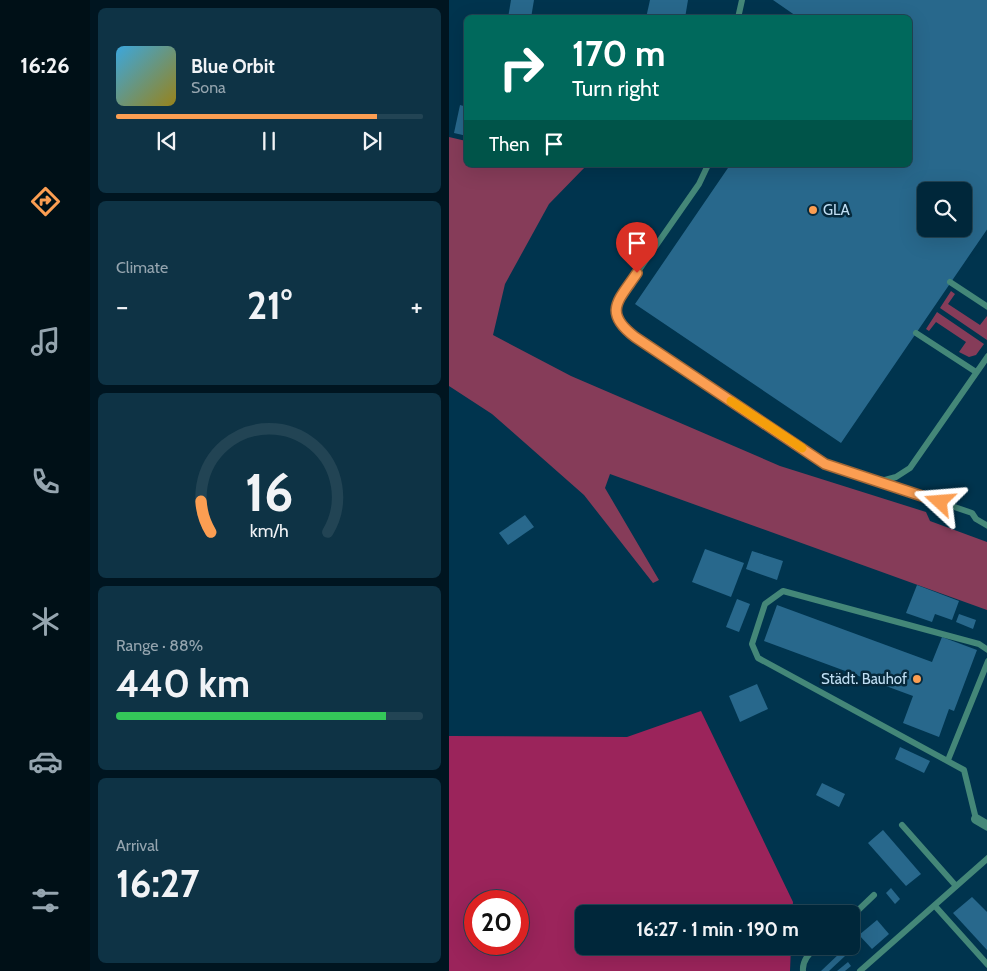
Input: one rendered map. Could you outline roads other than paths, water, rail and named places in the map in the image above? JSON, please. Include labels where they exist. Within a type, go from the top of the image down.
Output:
[{"type":"street","points":[[976,819],[987,826]]},
{"type":"lane","points":[[739,15],[742,0]]},
{"type":"lane","points":[[707,167],[699,184],[617,302],[618,318],[622,328],[825,464],[972,513],[976,519],[987,526]]},
{"type":"lane","points":[[950,282],[987,307]]},
{"type":"lane","points":[[916,333],[976,372]]},
{"type":"lane","points":[[873,479],[891,480],[910,468],[987,356]]},
{"type":"lane","points":[[976,819],[964,770],[758,658],[752,644],[765,604],[783,591],[979,644],[987,650]]},
{"type":"lane","points":[[948,760],[987,661]]},
{"type":"lane","points":[[902,825],[956,886]]},
{"type":"lane","points":[[860,971],[987,858]]},
{"type":"lane","points":[[860,909],[874,896]]},
{"type":"lane","points":[[935,906],[987,965]]},
{"type":"lane","points":[[803,971],[802,966],[809,955]]},
{"type":"place","name":"GLA","points":[[813,210]]},
{"type":"place","name":"Städt. Bauhof","points":[[917,679]]}]
